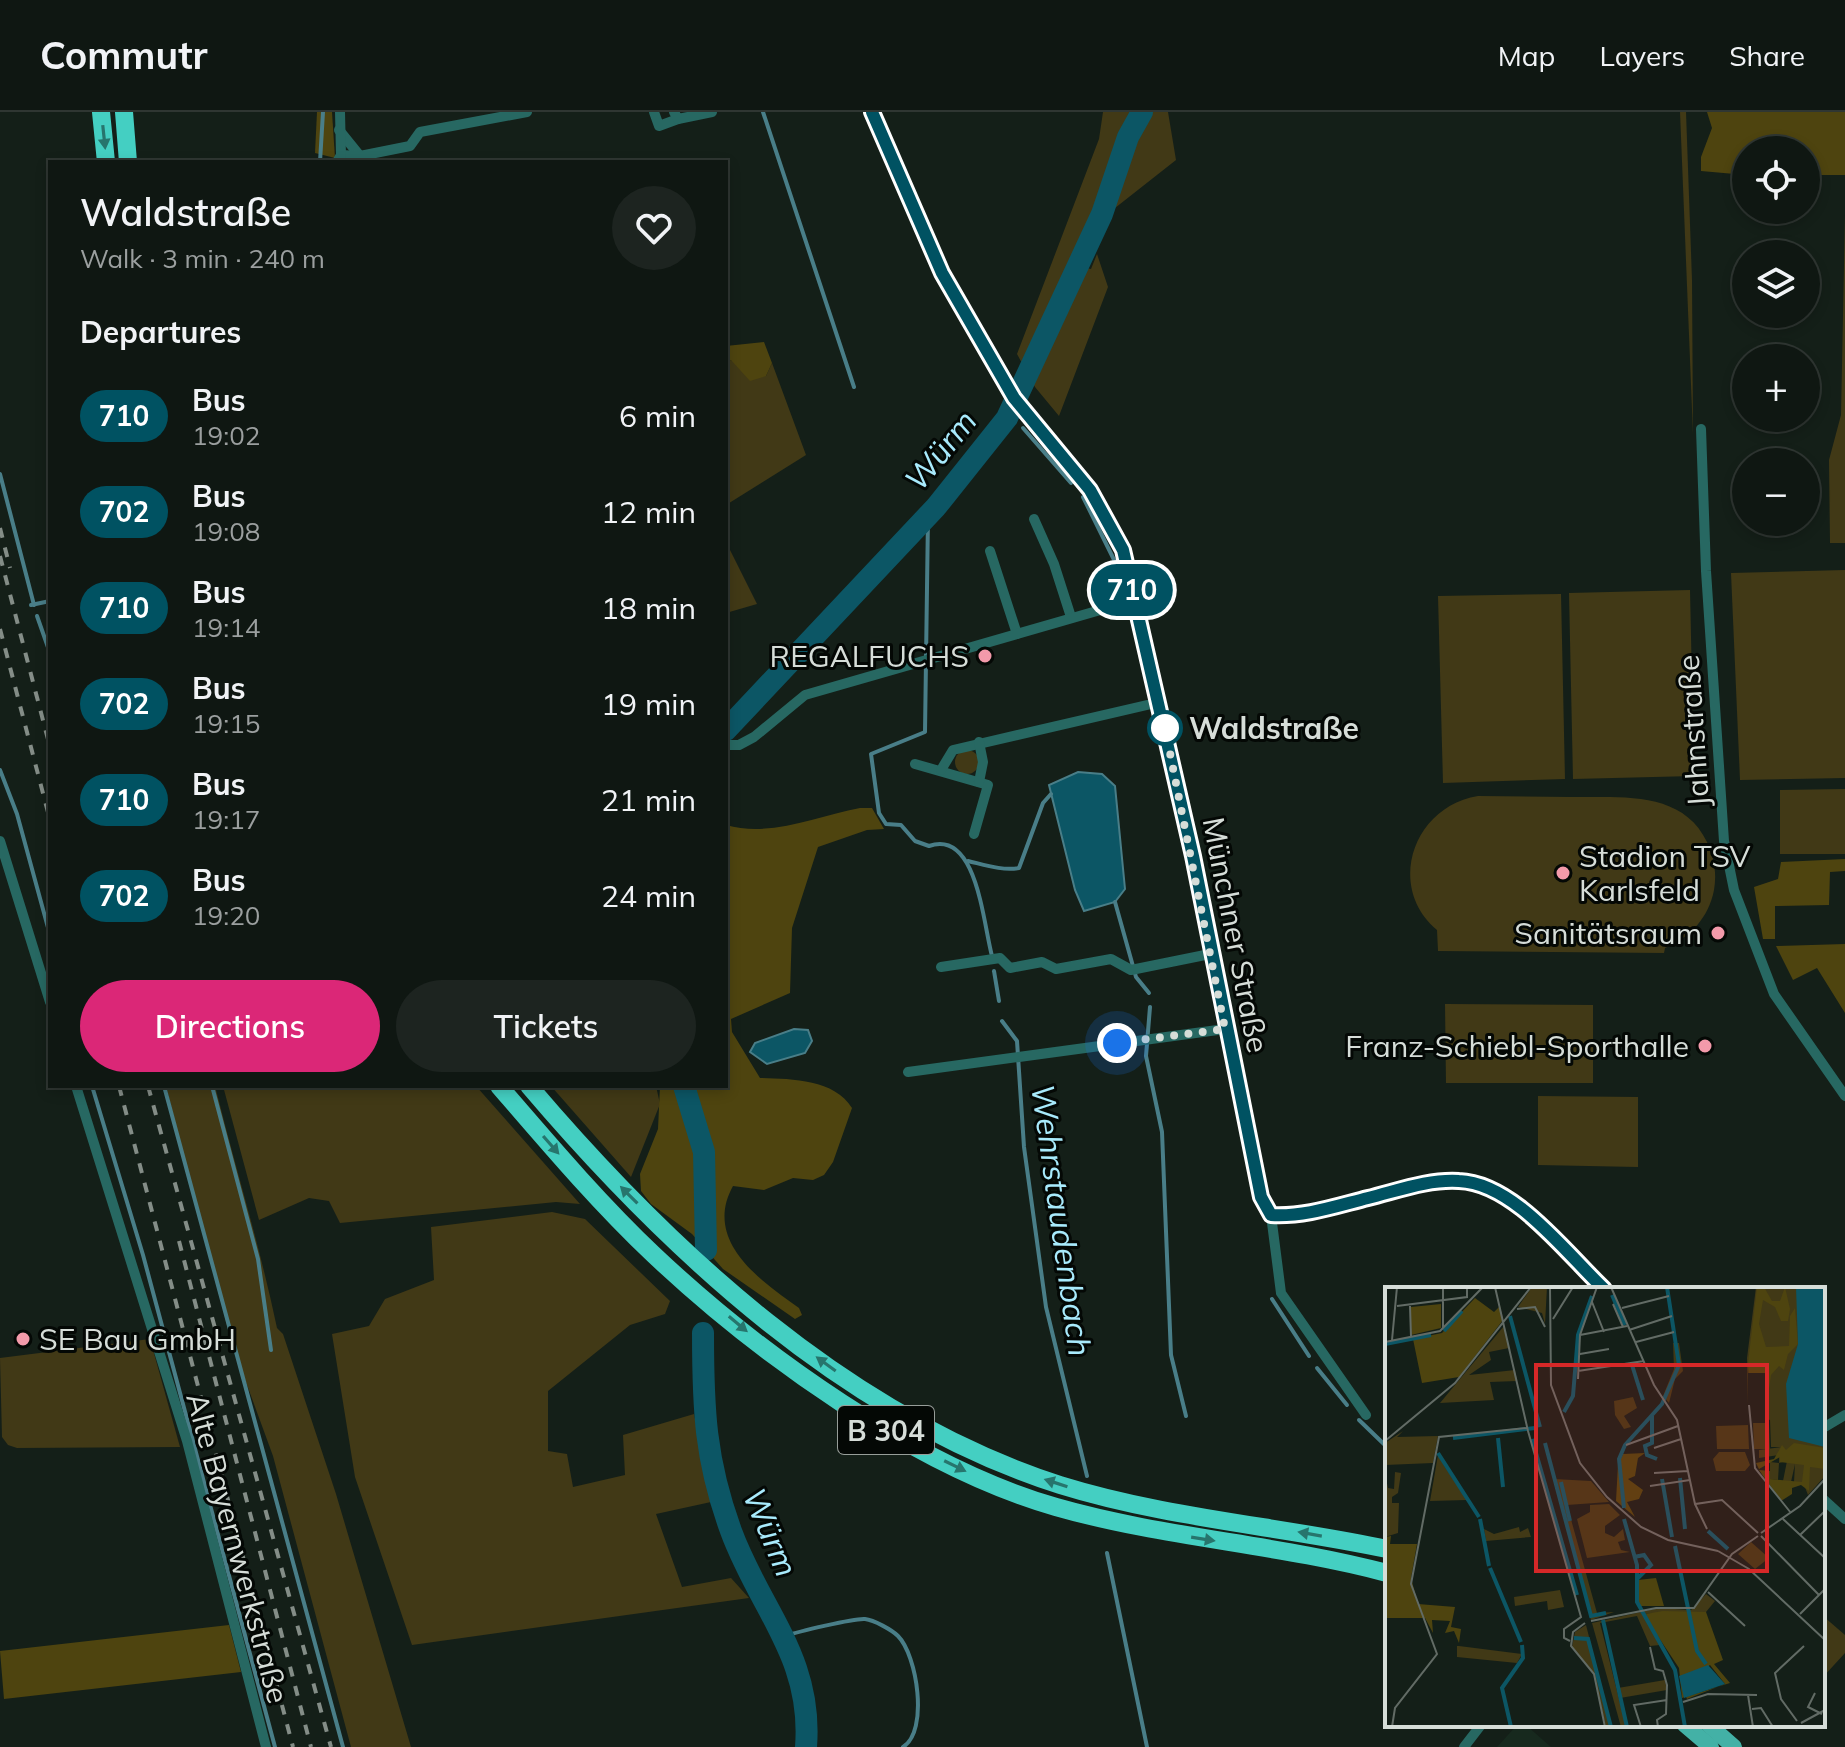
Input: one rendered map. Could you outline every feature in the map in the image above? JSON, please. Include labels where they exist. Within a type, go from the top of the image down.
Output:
[{"type":"highway","points":[[101,112],[106,160]]},
{"type":"highway","points":[[124,112],[128,160]]},
{"type":"highway","name":"B 304","points":[[501,1088],[565,1162],[655,1256],[761,1344],[837,1399],[917,1448],[983,1480],[1053,1506],[1176,1535],[1385,1573]]},
{"type":"highway","name":"B 304","points":[[531,1088],[604,1170],[723,1282],[811,1353],[925,1427],[993,1460],[1087,1493],[1385,1549]]},
{"type":"main road","points":[[1687,1727],[1711,1747]]},
{"type":"main road","points":[[1711,1727],[1734,1747]]},
{"type":"street","points":[[340,112],[339,158],[410,146],[420,132],[527,112]]},
{"type":"street","points":[[654,112],[659,126],[676,116],[712,112]]},
{"type":"street","name":"Münchner Straße","points":[[872,112],[942,273],[1022,411],[1098,502],[1123,550],[1160,702],[1261,1197],[1271,1215],[1281,1293],[1366,1415]]},
{"type":"street","points":[[339,130],[360,156]]},
{"type":"street","name":"Jahnstraße","points":[[1701,429],[1706,571],[1724,841],[1734,890],[1774,994],[1845,1096]]},
{"type":"street","points":[[1034,519],[1054,564],[1071,617]]},
{"type":"street","points":[[990,551],[1017,634]]},
{"type":"street","points":[[728,745],[739,745],[754,737],[805,695],[1135,600]]},
{"type":"street","points":[[941,770],[953,750],[1160,702]]},
{"type":"street","points":[[979,742],[983,762],[979,782]]},
{"type":"street","points":[[915,764],[988,785],[974,834]]},
{"type":"street","points":[[0,841],[48,996]]},
{"type":"street","points":[[941,967],[1000,958],[1010,968],[1042,962],[1056,969],[1111,959],[1134,969],[1210,954]]},
{"type":"street","points":[[908,1072],[1225,1029]]},
{"type":"street","name":"Alte Bayernwerkstraße","points":[[77,1088],[189,1450],[266,1747]]},
{"type":"street","points":[[1271,1215],[1310,1212],[1430,1183],[1459,1181],[1485,1186],[1526,1213],[1601,1287]]},
{"type":"street","points":[[1825,1427],[1845,1415]]},
{"type":"street","points":[[1825,1501],[1845,1519]]},
{"type":"street","points":[[1464,1747],[1479,1727]]},
{"type":"shaded area","points":[[317,112],[332,112],[335,158],[315,153]]},
{"type":"shaded area","points":[[1103,112],[1168,112],[1176,160],[1115,208],[1106,221],[1086,268],[1091,269],[1097,254],[1108,287],[1059,416],[1035,387],[1017,354],[1099,139]]},
{"type":"shaded area","points":[[1680,112],[1686,112],[1693,434]]},
{"type":"shaded area","points":[[1707,112],[1845,112],[1845,175],[1820,175],[1820,136],[1732,136],[1732,174],[1701,171],[1701,157],[1712,128]]},
{"type":"shaded area","points":[[1845,215],[1845,543],[1830,543],[1829,460],[1841,415]]},
{"type":"shaded area","points":[[764,342],[772,363],[766,376],[750,381],[731,360],[728,361],[728,346]]},
{"type":"shaded area","points":[[728,361],[766,376],[772,363],[806,455],[728,504]]},
{"type":"shaded area","points":[[728,546],[757,604],[728,612]]},
{"type":"shaded area","points":[[1845,570],[1845,778],[1740,780],[1731,573]]},
{"type":"shaded area","points":[[1690,590],[1694,776],[1573,779],[1569,593]]},
{"type":"shaded area","points":[[1561,594],[1565,779],[1443,783],[1438,596]]},
{"type":"shaded area","points":[[967,750],[976,753],[979,762],[976,771],[967,774],[958,771],[955,762],[958,753]]},
{"type":"shaded area","points":[[1845,789],[1845,854],[1780,854],[1780,790]]},
{"type":"shaded area","name":"Stadion TSV Karlsfeld","points":[[1478,796],[1628,798],[1665,805],[1682,813],[1696,825],[1713,859],[1715,884],[1708,909],[1690,932],[1665,948],[1664,953],[1438,951],[1437,930],[1421,912],[1412,892],[1410,871],[1414,850],[1423,831],[1437,815],[1456,803]]},
{"type":"shaded area","points":[[872,808],[884,829],[867,830],[818,847],[792,928],[790,993],[731,1019],[732,1032],[760,1078],[811,1082],[834,1091],[852,1108],[833,1162],[824,1175],[813,1180],[793,1178],[764,1190],[733,1186],[726,1206],[725,1224],[730,1241],[753,1271],[799,1308],[802,1315],[795,1319],[723,1269],[692,1234],[651,1204],[641,1191],[640,1174],[658,1129],[660,1088],[728,1088],[728,825],[759,829]]},
{"type":"shaded area","points":[[1845,859],[1845,871],[1830,872],[1829,905],[1775,906],[1775,939],[1763,939],[1754,887],[1778,879],[1781,862]]},
{"type":"shaded area","points":[[1845,944],[1845,1013],[1817,968],[1793,980],[1776,946]]},
{"type":"shaded area","points":[[1445,1004],[1593,1005],[1593,1083],[1446,1083]]},
{"type":"shaded area","points":[[167,1088],[216,1088],[277,1328],[283,1334],[336,1494],[411,1747],[351,1747],[273,1456],[231,1341]]},
{"type":"shaded area","points":[[224,1088],[478,1088],[580,1204],[556,1202],[340,1223],[329,1201],[309,1198],[259,1220]]},
{"type":"shaded area","points":[[553,1088],[656,1088],[660,1104],[631,1177]]},
{"type":"shaded area","points":[[1538,1096],[1638,1097],[1638,1167],[1538,1165]]},
{"type":"shaded area","points":[[552,1212],[585,1219],[670,1301],[665,1314],[630,1325],[548,1391],[548,1451],[567,1454],[573,1487],[625,1475],[623,1435],[694,1414],[711,1502],[656,1514],[682,1587],[731,1578],[749,1598],[412,1645],[355,1477],[332,1334],[369,1326],[385,1299],[434,1280],[431,1227]]},
{"type":"shaded area","points":[[150,1339],[180,1447],[17,1448],[8,1445],[2,1437],[0,1358]]},
{"type":"shaded area","points":[[1825,1618],[1845,1635],[1845,1653],[1825,1675]]},
{"type":"shaded area","points":[[229,1625],[241,1672],[4,1699],[0,1651]]},
{"type":"shaded area","points":[[1515,1727],[1528,1727],[1551,1747],[1497,1747]]},
{"type":"water","points":[[1078,772],[1102,774],[1115,786],[1125,889],[1115,902],[1084,911],[1075,890],[1049,785]]},
{"type":"water","points":[[794,1029],[808,1030],[812,1041],[805,1053],[767,1064],[750,1052],[755,1043]]},
{"type":"waterway","points":[[320,160],[323,112]]},
{"type":"waterway","points":[[763,112],[854,387]]},
{"type":"waterway","name":"Würm","points":[[728,728],[936,507],[1007,418],[1102,214],[1128,137],[1142,112]]},
{"type":"waterway","name":"Würm","points":[[1011,409],[1014,414]]},
{"type":"waterway","points":[[1023,428],[1071,483]]},
{"type":"waterway","points":[[0,474],[34,605]]},
{"type":"waterway","points":[[1083,497],[1123,578]]},
{"type":"waterway","points":[[928,516],[925,732],[871,754],[879,813],[886,824],[901,825],[915,841],[929,846],[945,844],[958,851],[975,882],[992,956]]},
{"type":"waterway","points":[[31,605],[48,601]]},
{"type":"waterway","points":[[1130,611],[1149,687]]},
{"type":"waterway","points":[[37,616],[48,647]]},
{"type":"waterway","points":[[0,770],[17,814],[48,928]]},
{"type":"waterway","points":[[968,861],[1000,868],[1019,868],[1043,803],[1051,794]]},
{"type":"waterway","points":[[1115,902],[1136,977],[1149,993]]},
{"type":"waterway","name":"Wehrstaudenbach","points":[[994,971],[999,1001]]},
{"type":"waterway","points":[[1150,1007],[1146,1056],[1162,1132],[1171,1355],[1186,1416]]},
{"type":"waterway","name":"Wehrstaudenbach","points":[[1002,1021],[1017,1041],[1024,1147],[1046,1307],[1087,1476]]},
{"type":"waterway","points":[[93,1088],[143,1255],[275,1747]]},
{"type":"waterway","points":[[165,1088],[343,1747]]},
{"type":"waterway","points":[[213,1088],[258,1259],[271,1350]]},
{"type":"waterway","name":"Würm","points":[[685,1088],[704,1152],[706,1250]]},
{"type":"waterway","points":[[1272,1299],[1309,1356]]},
{"type":"waterway","name":"Würm","points":[[703,1333],[707,1434],[716,1481],[743,1559],[793,1660],[806,1715],[806,1747]]},
{"type":"waterway","points":[[1317,1368],[1347,1405]]},
{"type":"waterway","points":[[1359,1420],[1385,1445]]},
{"type":"waterway","name":"Wehrstaudenbach","points":[[1107,1553],[1147,1747]]},
{"type":"waterway","points":[[785,1636],[865,1619],[898,1636],[905,1646],[915,1675],[918,1710],[916,1726],[903,1747]]},
{"type":"railway","points":[[0,528],[10,568]]},
{"type":"railway","points":[[0,556],[48,739]]},
{"type":"railway","points":[[0,629],[48,812]]},
{"type":"railway","points":[[120,1088],[293,1747]]},
{"type":"railway","points":[[149,1088],[331,1747]]},
{"type":"railway","points":[[179,1241],[311,1747]]},
{"type":"bus line","name":"710","points":[[872,112],[942,273],[1022,411],[1090,490],[1123,550],[1193,856],[1210,954],[1261,1197],[1271,1215],[1310,1212],[1430,1183],[1459,1181],[1485,1186],[1526,1213],[1602,1287]]},
{"type":"place","name":"REGALFUCHS","points":[[985,656]]},
{"type":"place","name":"Waldstraße","points":[[1165,728]]},
{"type":"place","name":"Stadion TSV Karlsfeld","points":[[1563,873]]},
{"type":"place","name":"Sanitätsraum","points":[[1718,933]]},
{"type":"place","name":"Franz-Schiebl-Sporthalle","points":[[1705,1046]]},
{"type":"place","name":"SE Bau GmbH","points":[[23,1339]]},
{"type":"route","points":[[1117,1043],[1225,1029],[1193,856],[1165,728]]}]
